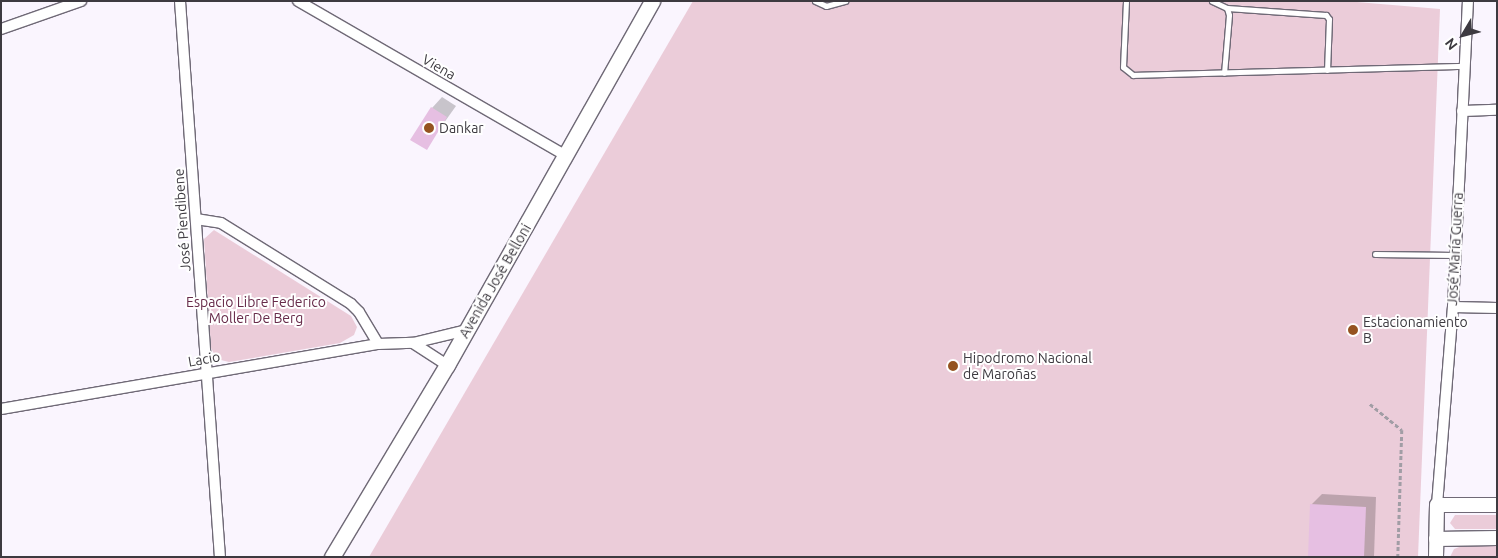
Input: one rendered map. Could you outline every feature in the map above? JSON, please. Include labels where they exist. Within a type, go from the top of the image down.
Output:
[{"type":"main road","name":"Avenida José Belloni","points":[[332,557],[447,365],[652,1]]},
{"type":"street","points":[[1,30],[81,1]]},
{"type":"street","name":"José Piendibene","points":[[180,1],[220,557]]},
{"type":"street","name":"Viena","points":[[298,1],[566,156]]},
{"type":"street","name":"José María Guerra","points":[[1436,557],[1437,505],[1453,307],[1468,1]]},
{"type":"street","points":[[1462,111],[1497,110]]},
{"type":"street","points":[[196,219],[221,223],[351,304],[359,312],[378,344]]},
{"type":"street","points":[[1453,307],[1497,308]]},
{"type":"street","name":"Lacio","points":[[1,409],[378,344],[413,344],[467,330]]},
{"type":"street","points":[[413,344],[447,365]]},
{"type":"street","points":[[1437,505],[1497,505]]},
{"type":"street","points":[[1436,538],[1497,538]]},
{"type":"lane","points":[[815,1],[826,6],[845,1]]},
{"type":"lane","points":[[1126,1],[1123,67],[1126,72],[1134,75],[1464,66]]},
{"type":"lane","points":[[1212,1],[1227,8],[1326,15],[1329,20],[1327,70]]},
{"type":"lane","points":[[1224,72],[1227,8]]},
{"type":"lane","points":[[1375,254],[1455,255]]},
{"type":"path","points":[[1370,404],[1402,430],[1398,557]]},
{"type":"green space","name":"Hipodromo Nacional de Maroñas","points":[[693,1],[1345,1],[1440,9],[1418,557],[369,557]]},
{"type":"green space","name":"Espacio Libre Federico Moller De Berg","points":[[214,230],[351,316],[357,327],[354,335],[340,343],[229,362],[217,359],[211,348],[204,239]]},
{"type":"green space","points":[[1455,515],[1497,515],[1497,529],[1455,529],[1450,523]]},
{"type":"green space","points":[[1462,546],[1497,546],[1497,557],[1450,557],[1454,549]]},
{"type":"building","name":"Dankar","points":[[431,107],[447,117],[427,150],[410,140]]},
{"type":"building","points":[[1310,504],[1366,507],[1364,557],[1308,557]]},
{"type":"place","name":"Dankar","points":[[429,128]]},
{"type":"place","name":"Estacionamiento B","points":[[1353,330]]},
{"type":"place","name":"Hipodromo Nacional de Maroñas","points":[[953,366]]}]
